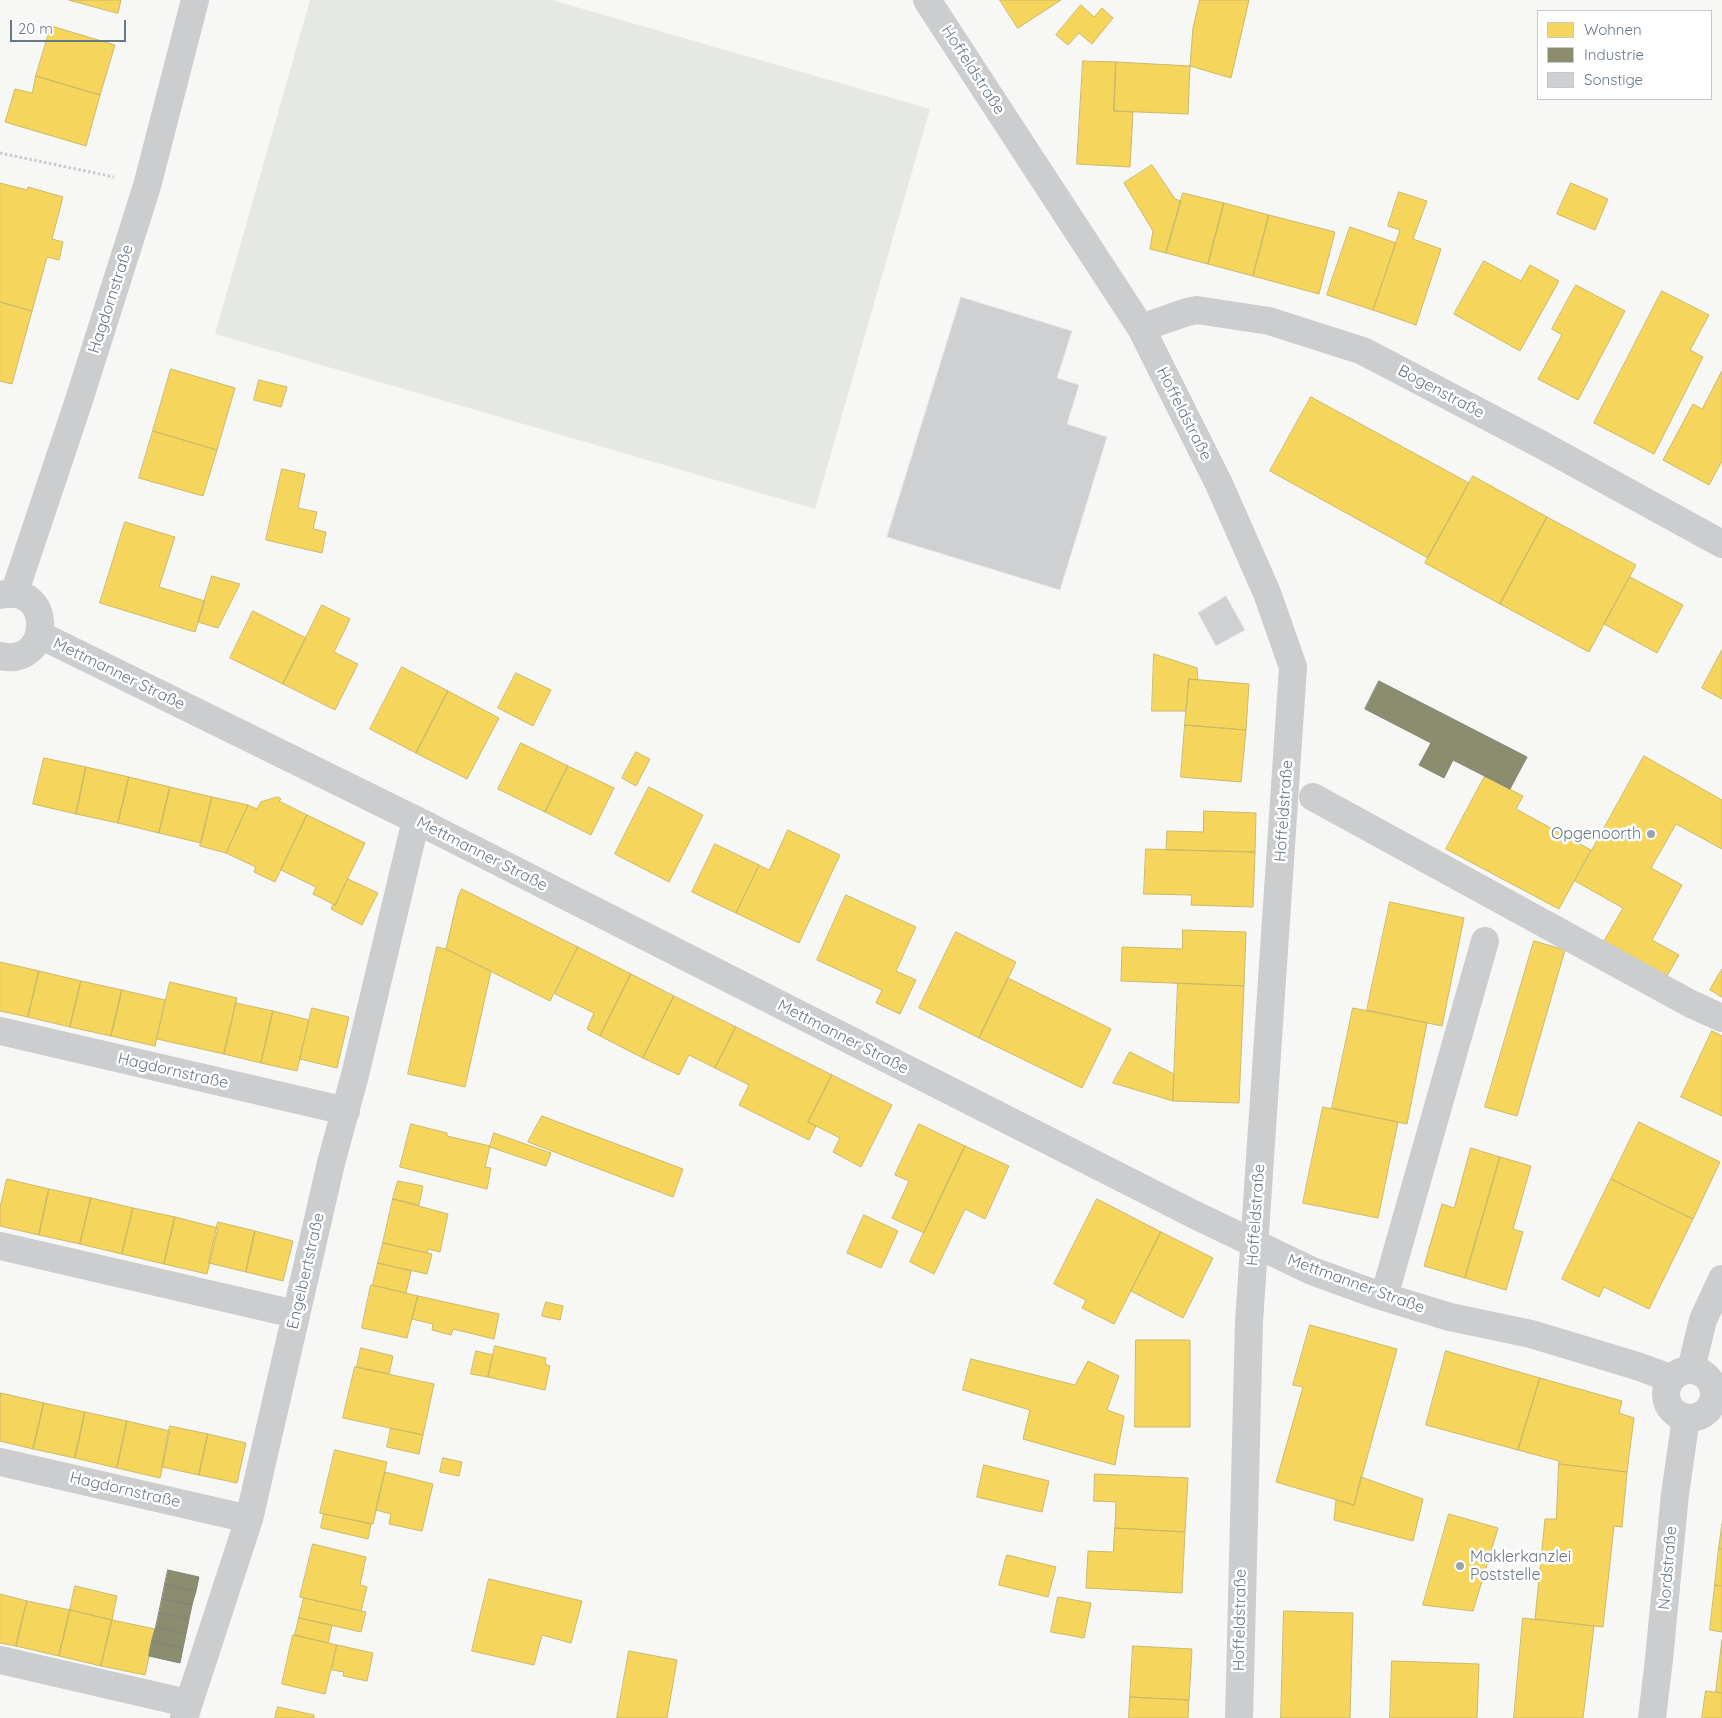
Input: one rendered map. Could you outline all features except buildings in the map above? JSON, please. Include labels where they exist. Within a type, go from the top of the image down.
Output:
[{"type":"street","name":"Hagdornstraße","points":[[7,594],[80,400],[147,186],[195,0]]},
{"type":"street","name":"Hoffeldstraße","points":[[927,0],[1141,328],[1219,484],[1266,593],[1293,667],[1248,1331],[1239,1718]]},
{"type":"street","name":"Bogenstraße","points":[[1141,328],[1197,310],[1270,321],[1364,352],[1550,450],[1722,544]]},
{"type":"street","points":[[0,656],[8,658],[28,652],[40,635],[40,617],[31,601],[7,594]]},
{"type":"street","name":"Mettmanner Straße","points":[[40,635],[416,820],[1193,1214],[1312,1271],[1384,1297],[1450,1317],[1532,1334],[1636,1366],[1681,1374]]},
{"type":"street","points":[[1313,797],[1691,1004],[1722,1018]]},
{"type":"street","name":"Engelbertstraße","points":[[186,1711],[249,1519],[331,1163],[346,1111],[416,820]]},
{"type":"street","points":[[1384,1297],[1485,940]]},
{"type":"street","name":"Hagdornstraße","points":[[0,1031],[346,1111]]},
{"type":"street","points":[[0,1246],[295,1314]]},
{"type":"street","points":[[1681,1374],[1706,1375],[1714,1388],[1717,1407],[1697,1417],[1686,1418],[1675,1413],[1667,1403],[1666,1390],[1681,1374],[1722,1279]]},
{"type":"street","name":"Nordstraße","points":[[1652,1718],[1675,1494],[1686,1418]]},
{"type":"street","name":"Hagdornstraße","points":[[0,1462],[249,1519]]},
{"type":"street","points":[[0,1660],[186,1711]]},
{"type":"path","points":[[0,153],[111,176]]},
{"type":"shaded area","points":[[310,0],[552,0],[930,109],[815,509],[215,334]]},
{"type":"place","name":"Opgenoorth","points":[[1651,834]]},
{"type":"place","name":"Maklerkanzlei Poststelle","points":[[1460,1566]]}]
